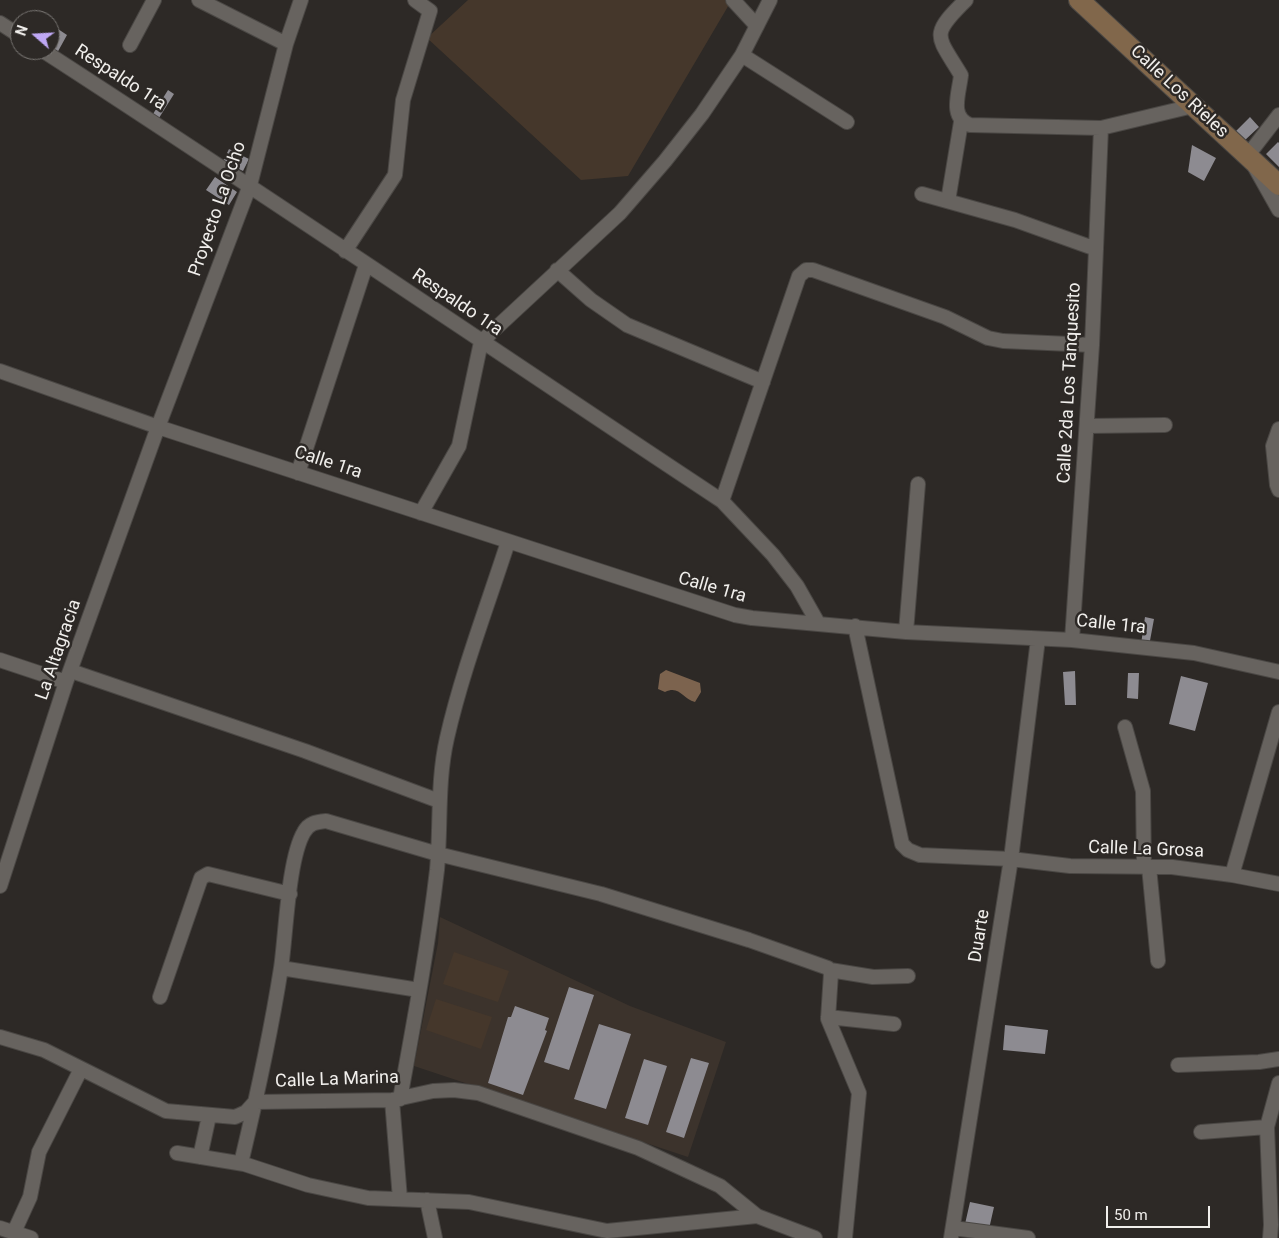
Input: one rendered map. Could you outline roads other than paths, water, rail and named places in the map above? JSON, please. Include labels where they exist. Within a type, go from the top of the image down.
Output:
[{"type":"street","points":[[130,45],[154,0]]},
{"type":"street","points":[[199,0],[286,44]]},
{"type":"street","name":"Proyecto La Ocho","points":[[158,427],[250,185],[286,44],[301,0]]},
{"type":"street","points":[[345,251],[395,175],[403,100],[430,11],[415,0]]},
{"type":"street","points":[[733,0],[757,26]]},
{"type":"street","points":[[421,514],[459,446],[481,342],[620,212],[665,161],[702,114],[742,55],[770,0]]},
{"type":"street","points":[[948,201],[961,122],[956,113],[961,75],[942,47],[939,38],[948,18],[966,0]]},
{"type":"street","name":"Calle Los Rieles","points":[[1078,0],[1279,185]]},
{"type":"street","points":[[742,55],[847,122]]},
{"type":"street","name":"Respaldo 1ra","points":[[57,60],[250,185],[345,251],[722,501],[773,555],[797,586],[818,623]]},
{"type":"street","points":[[961,122],[970,125],[1101,128],[1193,106]]},
{"type":"street","points":[[1279,115],[1248,155],[1279,210]]},
{"type":"street","name":"Calle 2da Los Tanquesito","points":[[1072,640],[1092,345],[1101,128]]},
{"type":"street","points":[[922,194],[1016,220],[1096,249]]},
{"type":"street","points":[[298,473],[366,265]]},
{"type":"street","points":[[557,270],[591,300],[627,325],[764,382]]},
{"type":"street","points":[[722,501],[799,276],[806,270],[813,270],[936,314],[988,338],[1003,341],[1092,345]]},
{"type":"street","name":"Calle 1ra","points":[[0,371],[158,427],[735,615],[906,632],[1072,640],[1194,653],[1279,672]]},
{"type":"street","points":[[1087,426],[1165,425]]},
{"type":"street","name":"La Altagracia","points":[[0,886],[69,676],[158,427]]},
{"type":"street","points":[[1279,429],[1274,446],[1276,485],[1279,490]]},
{"type":"street","points":[[906,632],[918,484]]},
{"type":"street","points":[[400,1199],[396,1100],[431,921],[438,854],[439,801],[449,731],[508,542]]},
{"type":"street","name":"Calle La Grosa","points":[[855,626],[902,844],[908,850],[920,855],[1011,859],[1070,866],[1172,867],[1232,875],[1279,884]]},
{"type":"street","name":"Duarte","points":[[952,1233],[1011,859],[1038,639]]},
{"type":"street","points":[[0,660],[69,676],[305,751],[439,801]]},
{"type":"street","points":[[1232,875],[1279,712]]},
{"type":"street","points":[[1125,727],[1143,791],[1147,867],[1158,961]]},
{"type":"street","points":[[244,1164],[242,1159],[281,968],[290,894],[300,842],[304,832],[312,823],[326,821],[438,854],[601,894],[749,940],[830,970],[873,977],[908,976]]},
{"type":"street","points":[[160,997],[201,878],[208,874],[290,894]]},
{"type":"street","points":[[281,968],[419,990]]},
{"type":"street","points":[[830,970],[828,1017],[859,1094],[845,1238]]},
{"type":"street","points":[[828,1017],[894,1024]]},
{"type":"street","name":"Calle La Marina","points":[[0,1037],[44,1050],[166,1111],[235,1117],[246,1112],[255,1102],[396,1100],[433,1091],[454,1090],[478,1093],[638,1148],[720,1186],[757,1216],[782,1232],[815,1238]]},
{"type":"street","points":[[1178,1065],[1259,1062],[1279,1059]]},
{"type":"street","points":[[14,1232],[30,1197],[39,1152],[81,1069]]},
{"type":"street","points":[[1273,1229],[1266,1126],[1279,1084]]},
{"type":"street","points":[[200,1157],[209,1116]]},
{"type":"street","points":[[1202,1132],[1266,1126]]},
{"type":"street","points":[[177,1153],[244,1164],[308,1185],[368,1198],[469,1202],[621,1234],[757,1216]]},
{"type":"street","points":[[427,1200],[434,1238]]},
{"type":"street","points":[[0,1228],[31,1238]]},
{"type":"street","points":[[952,1233],[1028,1238]]}]
